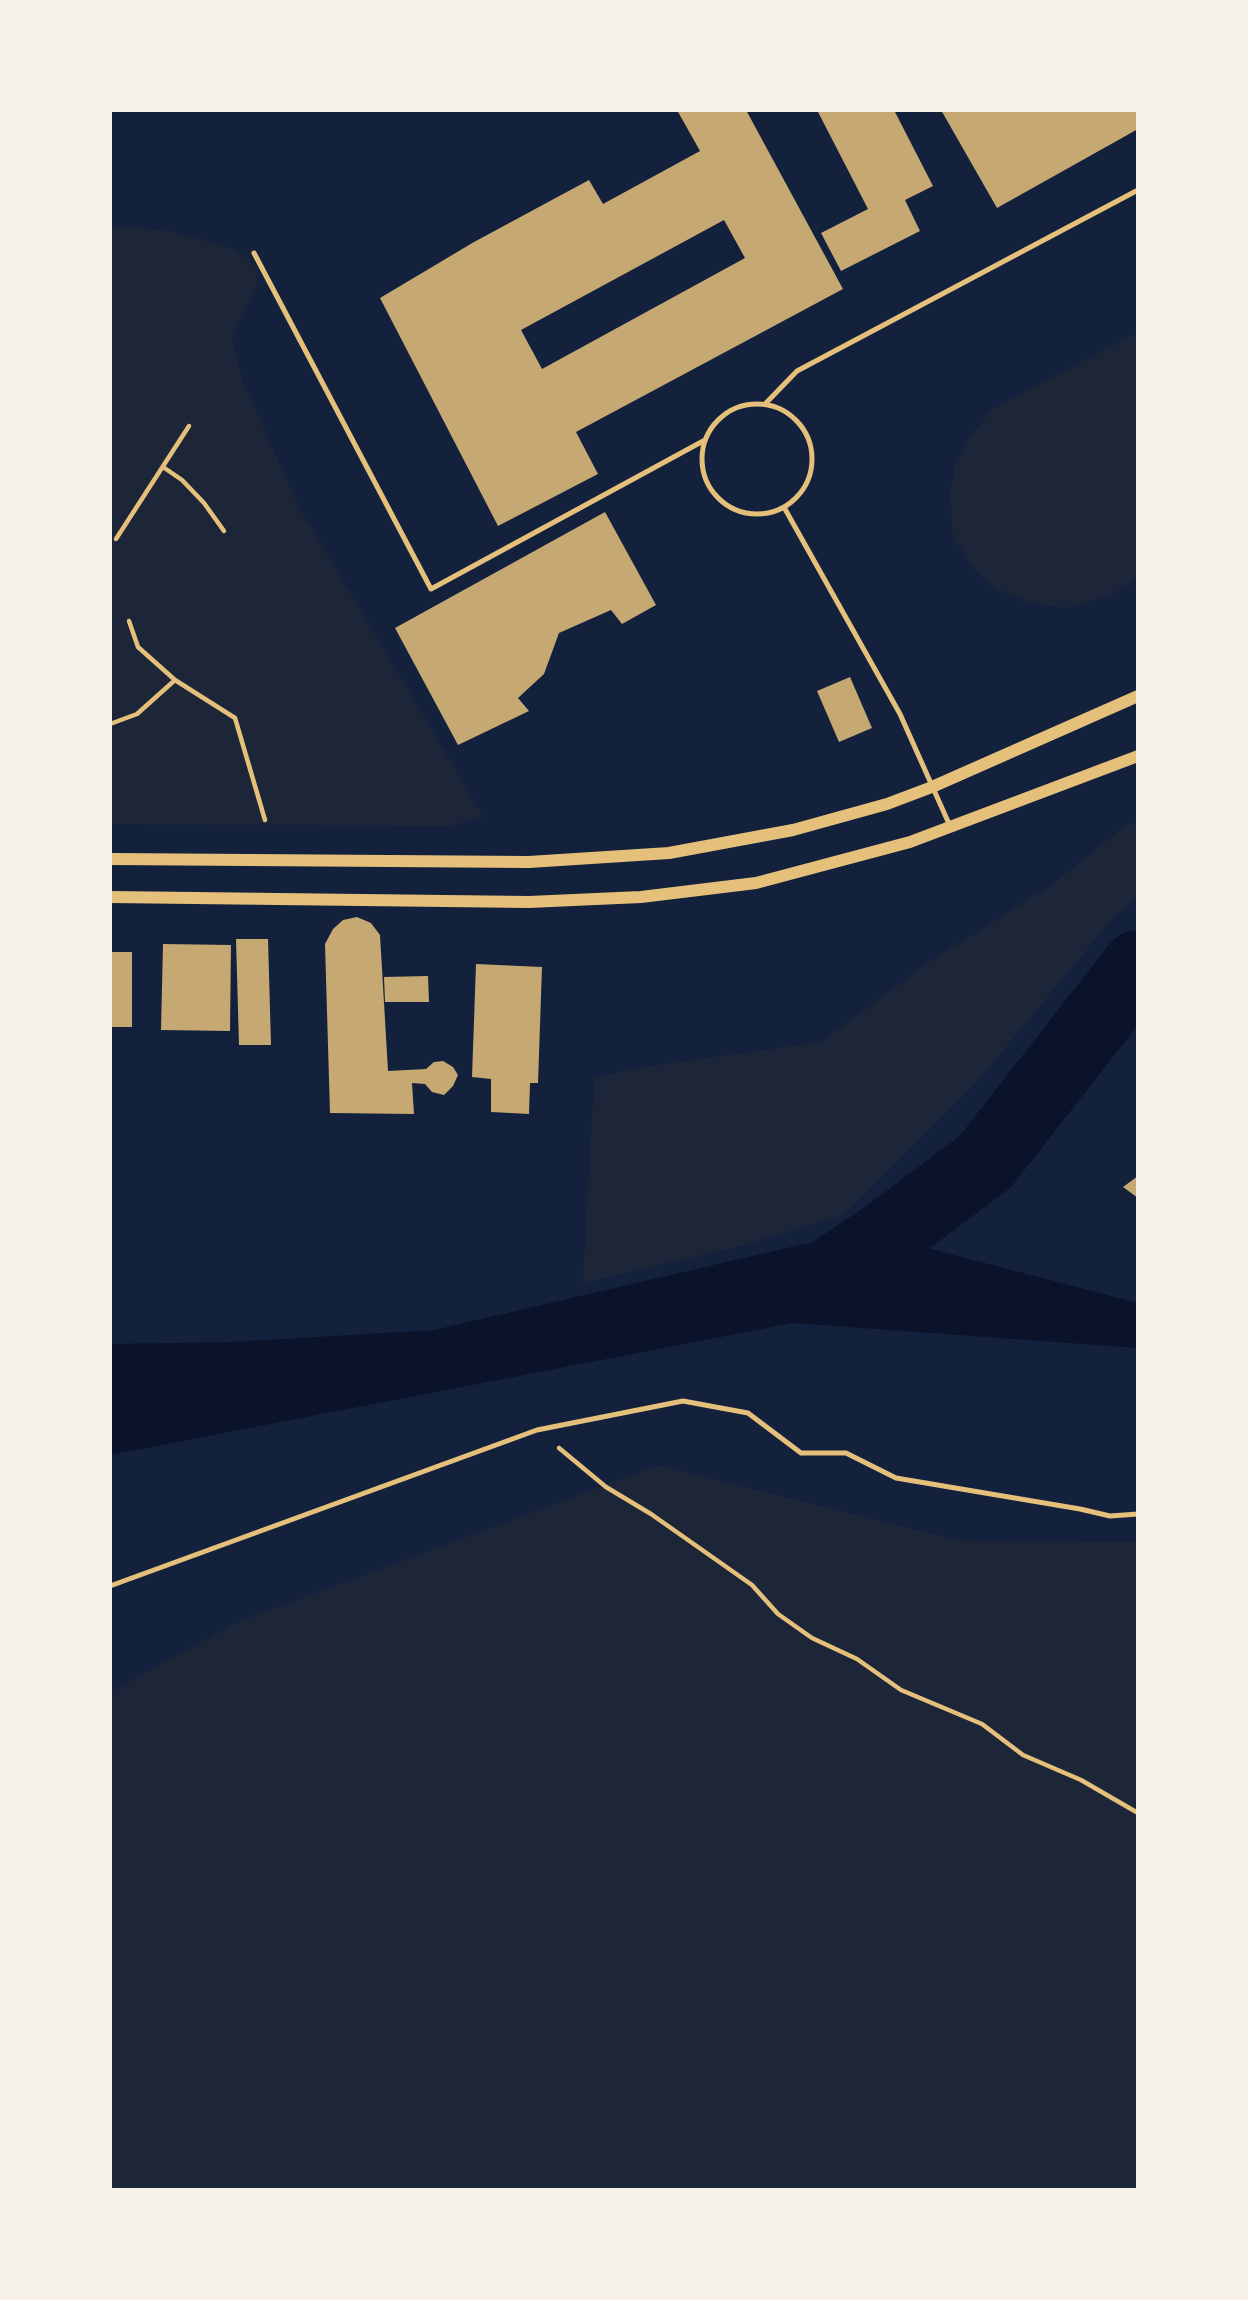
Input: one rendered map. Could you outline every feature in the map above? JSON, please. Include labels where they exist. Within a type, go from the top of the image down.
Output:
[{"type":"street","points":[[110,859],[528,862],[669,853],[793,830],[887,804],[1136,699]]},
{"type":"street","points":[[110,897],[529,902],[641,897],[756,883],[901,845],[1138,756]]},
{"type":"lane","points":[[766,403],[796,420],[806,434],[812,452],[812,470],[806,486],[785,509],[762,514],[743,513],[727,505],[713,493],[705,476],[702,458],[705,440],[715,424],[728,412],[766,403],[797,371],[1138,190]]},
{"type":"lane","points":[[254,253],[431,589],[705,440]]},
{"type":"lane","points":[[785,509],[900,714],[950,827]]},
{"type":"lane","points":[[110,1586],[537,1430],[683,1401],[748,1413],[801,1453],[846,1453],[896,1478],[1080,1508],[1110,1516],[1138,1514]]},
{"type":"path","points":[[116,539],[189,426]]},
{"type":"path","points":[[163,467],[182,480],[204,503],[224,531]]},
{"type":"path","points":[[129,621],[138,647],[175,680],[236,718],[265,820]]},
{"type":"path","points":[[110,724],[137,714],[175,680]]},
{"type":"path","points":[[537,1430],[606,1487],[651,1514],[752,1585],[778,1614],[812,1638],[857,1659],[901,1690],[982,1724],[1023,1755],[1081,1780],[1138,1813]]},
{"type":"shaded area","points":[[127,226],[168,231],[236,249],[257,267],[257,286],[232,336],[244,384],[298,505],[483,816],[451,826],[110,824],[110,229]]},
{"type":"shaded area","points":[[1138,332],[1138,579],[1107,597],[1065,608],[1027,602],[995,588],[973,568],[953,535],[950,493],[955,465],[972,435],[992,409]]},
{"type":"shaded area","points":[[1138,821],[1138,896],[1112,919],[978,1081],[844,1215],[741,1246],[583,1283],[594,1078],[637,1068],[821,1042],[929,962],[1050,886],[1126,825]]},
{"type":"shaded area","points":[[885,1237],[1138,1303],[1138,1348],[793,1323],[110,1455],[110,1344],[232,1342],[434,1330],[804,1244]]},
{"type":"shaded area","points":[[658,1465],[956,1540],[1138,1542],[1138,2190],[110,2190],[110,1692],[238,1622]]},
{"type":"building","points":[[677,110],[746,110],[843,289],[576,432],[598,474],[498,526],[380,298],[474,242],[589,180],[603,204],[700,151]],"holes":[[[724,220],[745,258],[542,369],[521,330]]]},
{"type":"building","points":[[817,110],[894,110],[933,186],[905,200],[920,231],[841,271],[821,233],[868,209]]},
{"type":"building","points":[[941,110],[1138,110],[1138,129],[997,208]]},
{"type":"building","points":[[605,512],[656,605],[622,624],[611,610],[559,633],[544,674],[518,698],[529,711],[458,745],[395,628]]},
{"type":"building","points":[[850,677],[872,728],[839,742],[817,691]]},
{"type":"building","points":[[357,917],[371,923],[380,935],[388,1071],[426,1069],[434,1062],[443,1061],[453,1067],[458,1075],[453,1086],[444,1095],[432,1092],[425,1084],[412,1083],[414,1114],[330,1113],[325,944],[333,929],[343,920]]},
{"type":"building","points":[[236,939],[268,939],[271,1045],[239,1045]]},
{"type":"building","points":[[163,944],[231,945],[230,1031],[161,1030]]},
{"type":"building","points":[[110,952],[132,952],[132,1027],[110,1027]]},
{"type":"building","points":[[476,964],[542,967],[538,1083],[530,1083],[529,1114],[491,1112],[491,1079],[472,1077]]},
{"type":"building","points":[[428,976],[429,1002],[385,1002],[384,977]]},
{"type":"building","points":[[1138,1176],[1138,1198],[1123,1187]]},
{"type":"waterway","points":[[834,1271],[885,1237],[985,1162],[1138,966]]}]
